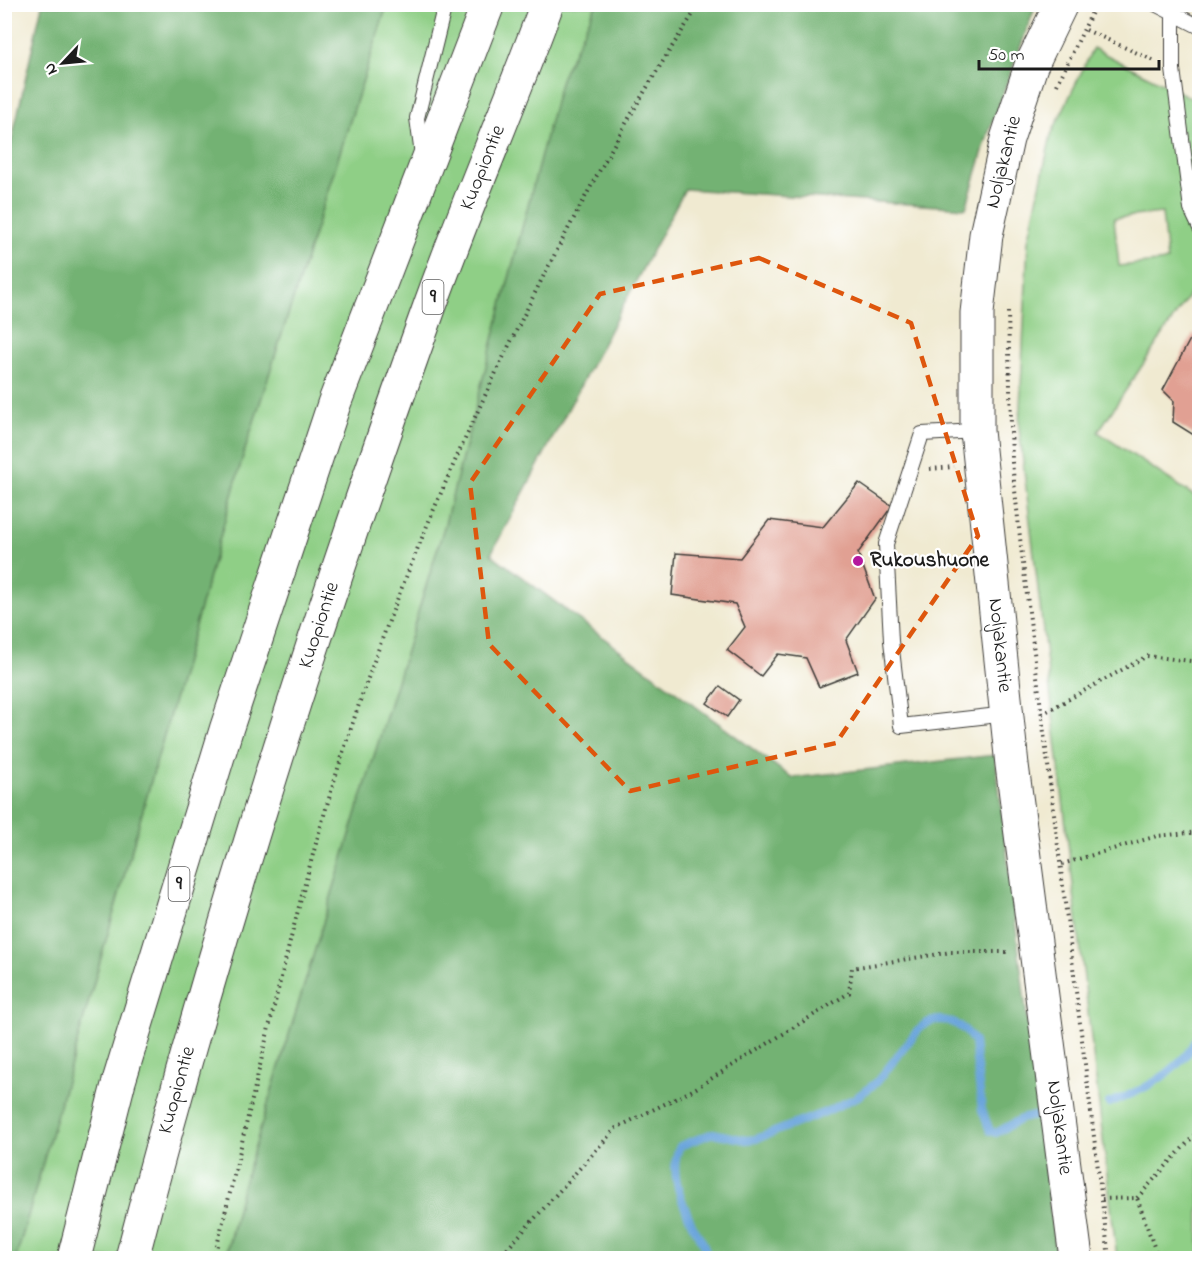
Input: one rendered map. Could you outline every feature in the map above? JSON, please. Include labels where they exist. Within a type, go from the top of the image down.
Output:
[{"type":"main road","name":"9","points":[[74,1258],[119,1081],[226,730],[334,404],[378,297],[423,167],[488,4]]},
{"type":"main road","name":"Kuopiontie","points":[[132,1258],[175,1093],[281,738],[428,310],[547,4]]},
{"type":"main road","name":"Noljakantie","points":[[1059,9],[1032,66],[1007,139],[987,235],[977,313],[977,431],[1008,714],[1076,1257]]},
{"type":"lane","points":[[423,167],[417,118],[445,4]]},
{"type":"lane","points":[[1155,4],[1200,27]]},
{"type":"lane","points":[[1173,12],[1173,69],[1191,209],[1200,228]]},
{"type":"lane","points":[[977,431],[922,434],[886,544],[891,641],[901,726],[1008,714]]},
{"type":"path","points":[[214,1258],[294,926],[354,719],[394,608],[437,501],[529,305],[615,141],[700,4]]},
{"type":"path","points":[[1054,91],[1086,30],[1096,4]]},
{"type":"path","points":[[1059,9],[1086,30],[1173,69]]},
{"type":"path","points":[[1008,306],[1012,462],[1110,1258]]},
{"type":"path","points":[[1042,714],[1147,656],[1200,662]]},
{"type":"path","points":[[1062,864],[1157,836],[1200,832]]},
{"type":"path","points":[[499,1258],[616,1128],[693,1090],[745,1056],[829,1007],[849,993],[852,968],[951,952],[1037,952]]},
{"type":"path","points":[[1102,1199],[1137,1198],[1200,1129]]},
{"type":"path","points":[[1137,1198],[1158,1258]]},
{"type":"path","points":[[1000,1258],[1076,1257]]},
{"type":"highlighted area","points":[[759,258],[911,323],[978,536],[836,743],[630,791],[489,644],[470,483],[600,294]]},
{"type":"green space","points":[[42,5],[387,5],[243,456],[16,1258],[5,1258],[4,148],[10,148]]},
{"type":"green space","points":[[387,5],[596,5],[561,79],[445,524],[241,1192],[225,1258],[16,1258],[243,456]]},
{"type":"green space","points":[[596,5],[1036,5],[988,134],[966,208],[685,189],[491,554],[792,778],[995,755],[1056,1258],[226,1258],[241,1192],[445,524],[561,79]]},
{"type":"green space","points":[[1093,48],[1199,102],[1199,280],[1098,432],[1199,499],[1199,1258],[1117,1258],[1019,428],[1028,241],[1051,135]],"holes":[[[1162,213],[1167,261],[1119,266],[1114,218]]]},
{"type":"building","points":[[1193,334],[1200,338],[1200,439],[1173,422],[1174,401],[1163,390]]},
{"type":"building","points":[[859,483],[892,506],[858,553],[875,599],[846,640],[858,672],[819,687],[806,658],[778,654],[761,676],[727,650],[745,627],[735,604],[672,595],[676,553],[740,558],[769,520],[823,527]]},
{"type":"building","points":[[720,686],[739,700],[727,717],[707,703]]},
{"type":"waterway","points":[[707,1258],[677,1185],[675,1165],[680,1146],[713,1133],[746,1140],[756,1139],[857,1097],[877,1082],[925,1024],[933,1021],[949,1021],[963,1029],[974,1042],[982,1110],[990,1131],[996,1133],[1021,1119],[1034,1116]]},
{"type":"waterway","points":[[1109,1103],[1137,1092],[1163,1076],[1185,1057],[1200,1032]]},
{"type":"place","name":"Rukoushuone","points":[[858,561]]}]
